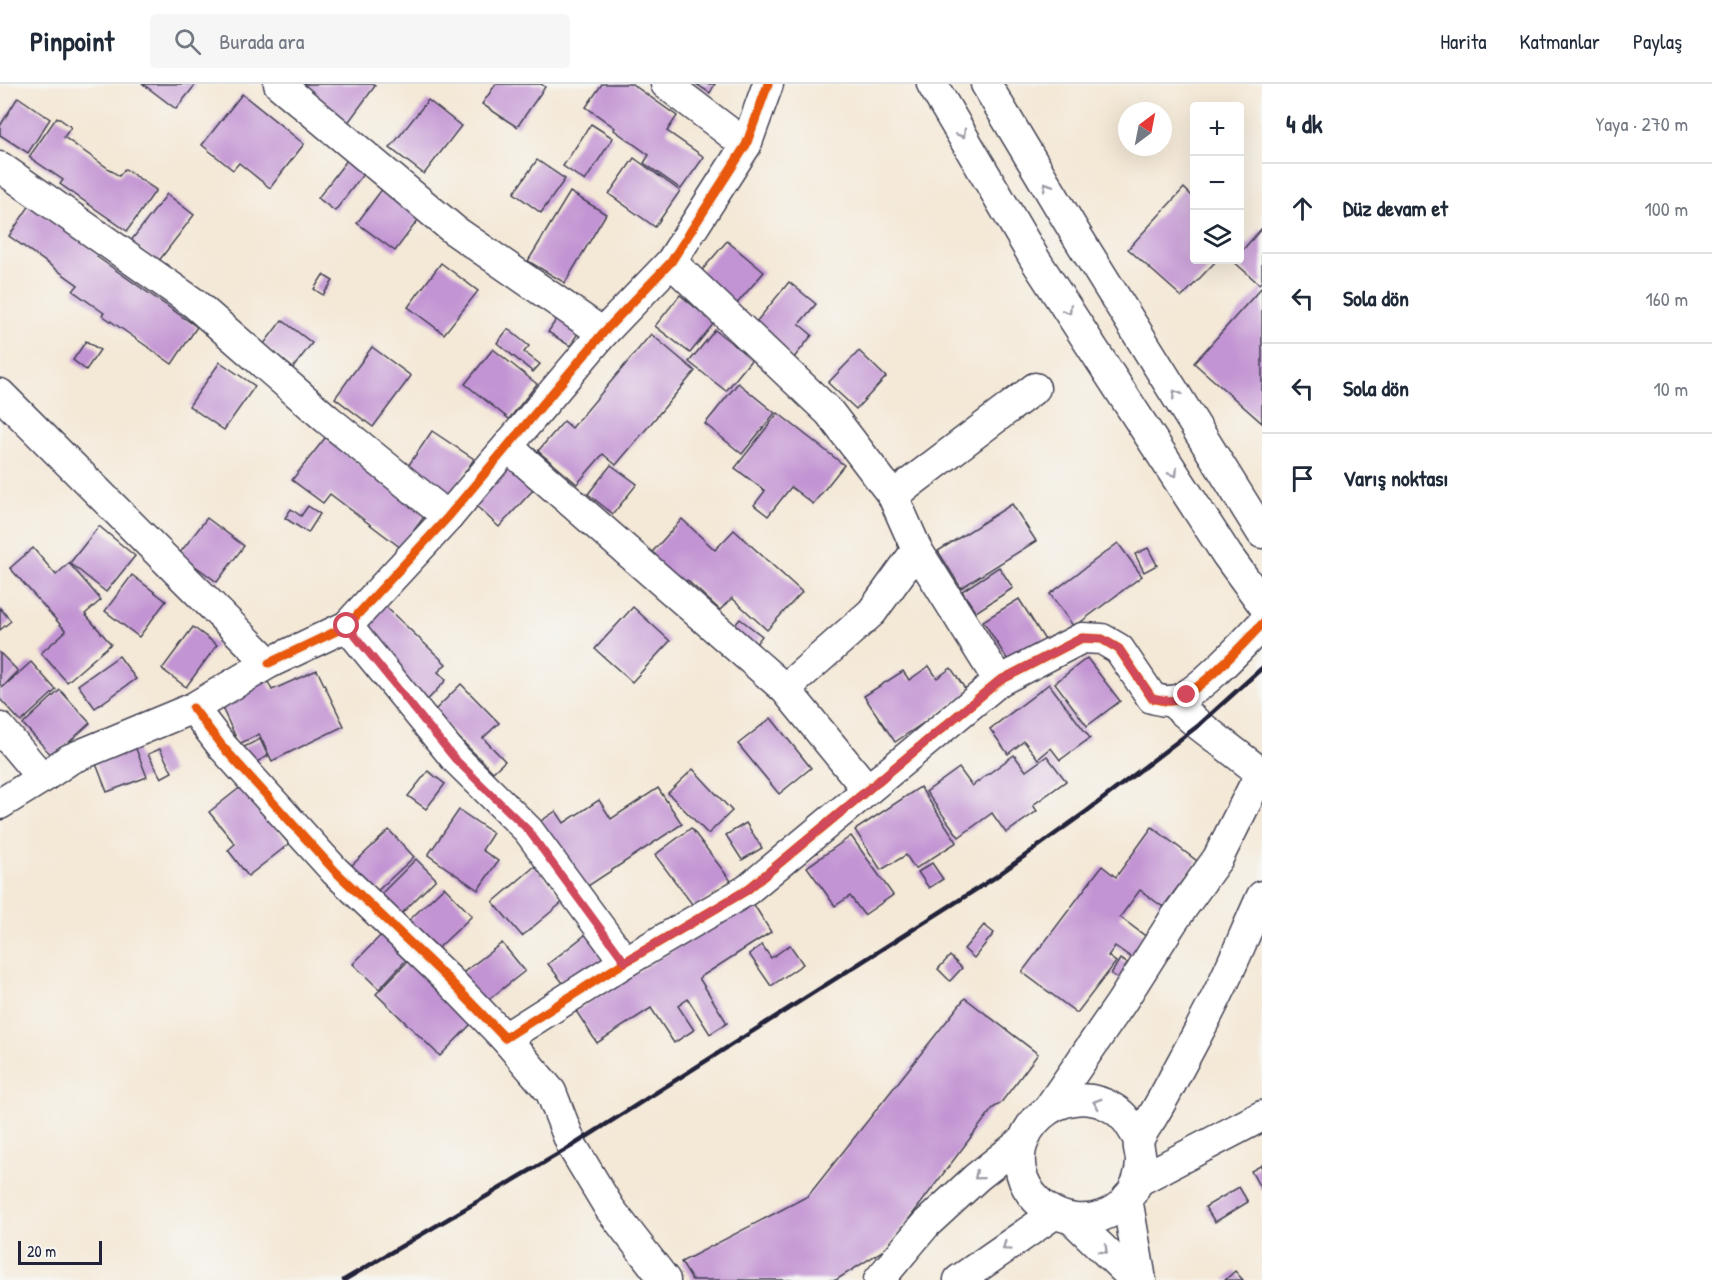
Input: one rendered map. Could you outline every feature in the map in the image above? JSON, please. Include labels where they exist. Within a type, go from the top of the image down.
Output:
[{"type":"street","points":[[279,84],[454,230],[603,333]]},
{"type":"street","points":[[666,84],[746,145]]},
{"type":"street","points":[[0,804],[70,759],[193,708],[269,663],[347,626],[448,517],[603,333],[671,262],[746,145],[768,84]]},
{"type":"street","points":[[932,84],[1036,261],[1221,545],[1262,603]]},
{"type":"street","points":[[986,84],[1077,236],[1262,533]]},
{"type":"street","points":[[0,166],[194,303],[327,419],[448,517]]},
{"type":"street","points":[[671,262],[829,412],[893,496],[917,550],[999,681]]},
{"type":"street","points":[[893,496],[1035,388]]},
{"type":"street","points":[[0,394],[269,663]]},
{"type":"street","points":[[508,447],[785,689],[867,789]]},
{"type":"street","points":[[785,689],[872,612],[917,550]]},
{"type":"street","points":[[505,1038],[625,962],[747,890],[999,681],[1082,638],[1102,639],[1119,649],[1152,698],[1171,701],[1187,695],[1232,656],[1262,624]]},
{"type":"street","points":[[347,626],[455,759],[528,830],[625,962]]},
{"type":"street","points":[[1049,1108],[1121,1003],[1173,921],[1218,858],[1261,771],[1171,701]]},
{"type":"street","points":[[193,708],[222,746],[335,871],[449,980],[505,1038],[552,1092],[572,1146],[610,1209],[665,1280]]},
{"type":"street","points":[[0,728],[42,778]]},
{"type":"street","points":[[1138,1140],[1168,1089],[1227,976],[1262,896]]},
{"type":"street","points":[[1135,1280],[1063,1216],[1038,1202],[1026,1186],[1021,1167],[1021,1148],[1028,1130],[1040,1114],[1056,1104],[1076,1099],[1095,1101],[1114,1109],[1129,1122],[1138,1140],[1141,1161],[1132,1190],[1142,1280]]},
{"type":"street","points":[[958,1280],[1063,1216],[1093,1219],[1112,1212],[1132,1190],[1262,1116]]},
{"type":"street","points":[[879,1280],[926,1224],[977,1177],[1024,1140]]},
{"type":"building","points":[[143,84],[196,84],[176,109]]},
{"type":"building","points":[[296,84],[372,84],[375,86],[347,124]]},
{"type":"building","points":[[496,84],[541,84],[545,87],[517,127],[482,104]]},
{"type":"building","points":[[602,84],[632,84],[677,116],[667,131],[704,157],[681,189],[644,163],[649,155],[586,107]]},
{"type":"building","points":[[696,84],[715,84],[710,93]]},
{"type":"building","points":[[242,94],[304,144],[270,188],[239,163],[233,170],[202,145]]},
{"type":"building","points":[[18,97],[50,119],[28,153],[0,135],[0,126]]},
{"type":"building","points":[[428,100],[461,126],[424,174],[390,148]]},
{"type":"building","points":[[57,117],[71,127],[64,137],[119,176],[125,169],[156,190],[127,231],[60,184],[63,180],[29,157]]},
{"type":"building","points":[[591,124],[613,138],[585,181],[563,166]]},
{"type":"building","points":[[634,158],[680,191],[655,227],[609,194]]},
{"type":"building","points":[[347,160],[364,173],[335,211],[318,198]]},
{"type":"building","points":[[537,160],[565,179],[541,213],[514,193]]},
{"type":"building","points":[[383,188],[421,216],[395,251],[357,223]]},
{"type":"building","points":[[1184,188],[1190,194],[1190,264],[1213,264],[1182,297],[1128,249]]},
{"type":"building","points":[[570,192],[606,214],[565,283],[528,261]]},
{"type":"building","points":[[167,194],[194,215],[158,262],[130,242]]},
{"type":"building","points":[[30,205],[100,254],[97,257],[197,327],[172,364],[102,315],[104,313],[73,291],[78,285],[9,236]]},
{"type":"building","points":[[1262,228],[1262,281],[1259,284],[1236,264],[1244,264],[1244,248]]},
{"type":"building","points":[[727,241],[764,272],[734,307],[697,276]]},
{"type":"building","points":[[441,263],[478,291],[444,334],[408,307]]},
{"type":"building","points":[[323,275],[333,281],[323,295],[314,289]]},
{"type":"building","points":[[789,282],[816,304],[799,324],[812,335],[793,359],[752,327]]},
{"type":"building","points":[[1262,287],[1262,423],[1194,363]]},
{"type":"building","points":[[680,295],[714,323],[690,353],[655,326]]},
{"type":"building","points":[[558,317],[580,330],[570,346],[548,332]]},
{"type":"building","points":[[282,320],[312,343],[293,368],[263,345]]},
{"type":"building","points":[[508,329],[529,346],[524,352],[540,364],[533,372],[497,343]]},
{"type":"building","points":[[715,330],[752,359],[726,391],[689,362]]},
{"type":"building","points":[[651,334],[695,371],[616,465],[603,454],[577,484],[538,451],[564,421],[572,428]]},
{"type":"building","points":[[86,341],[100,350],[86,370],[73,360]]},
{"type":"building","points":[[372,347],[411,376],[373,427],[335,398]]},
{"type":"building","points":[[493,349],[537,384],[509,419],[465,384]]},
{"type":"building","points":[[859,351],[886,377],[856,409],[828,383]]},
{"type":"building","points":[[220,362],[255,386],[224,430],[189,406]]},
{"type":"building","points":[[738,383],[775,413],[742,454],[705,424]]},
{"type":"building","points":[[778,413],[844,465],[813,504],[791,487],[768,516],[754,505],[765,491],[735,468]]},
{"type":"building","points":[[432,431],[474,459],[448,498],[406,469]]},
{"type":"building","points":[[325,438],[426,514],[401,548],[330,494],[323,503],[292,480]]},
{"type":"building","points":[[505,462],[534,489],[499,527],[470,500]]},
{"type":"building","points":[[611,465],[637,484],[613,514],[588,494]]},
{"type":"building","points":[[1012,504],[1036,541],[961,588],[938,551]]},
{"type":"building","points":[[308,506],[320,514],[308,533],[285,518],[291,509],[301,516]]},
{"type":"building","points":[[207,518],[244,546],[217,582],[179,554]]},
{"type":"building","points":[[682,519],[715,550],[734,530],[802,592],[767,630],[732,598],[720,610],[687,580],[677,592],[644,561]]},
{"type":"building","points":[[99,526],[135,556],[106,592],[70,563]]},
{"type":"building","points":[[1118,543],[1142,576],[1074,627],[1050,594]]},
{"type":"building","points":[[33,548],[56,575],[69,563],[101,600],[85,614],[111,644],[67,682],[41,653],[66,631],[10,568]]},
{"type":"building","points":[[1148,548],[1157,565],[1144,572],[1135,554]]},
{"type":"building","points":[[999,567],[1013,588],[976,612],[962,591]]},
{"type":"building","points":[[132,575],[166,601],[139,637],[105,611]]},
{"type":"building","points":[[1019,599],[1045,640],[1009,662],[983,621]]},
{"type":"building","points":[[384,605],[446,664],[438,672],[446,680],[421,707],[359,631]]},
{"type":"building","points":[[633,607],[670,641],[632,682],[595,649]]},
{"type":"building","points":[[0,608],[11,621],[0,630]]},
{"type":"building","points":[[740,619],[762,636],[752,649],[730,631]]},
{"type":"building","points":[[193,627],[217,645],[186,687],[162,669]]},
{"type":"building","points":[[0,653],[18,671],[2,688],[31,662],[56,690],[21,722],[0,699]]},
{"type":"building","points":[[119,656],[136,679],[95,708],[78,685]]},
{"type":"building","points":[[1087,658],[1120,701],[1087,726],[1055,683]]},
{"type":"building","points":[[929,666],[937,678],[951,668],[968,693],[895,742],[864,696],[903,671],[909,680]]},
{"type":"building","points":[[317,670],[344,726],[272,761],[259,734],[239,744],[216,695],[263,672],[272,690]]},
{"type":"building","points":[[461,684],[499,723],[483,738],[505,761],[493,772],[433,712]]},
{"type":"building","points":[[1049,684],[1090,738],[1060,760],[1051,748],[1038,759],[1024,741],[1008,754],[990,729]]},
{"type":"building","points":[[60,690],[90,723],[53,757],[23,724]]},
{"type":"building","points":[[771,718],[811,768],[779,794],[738,744]]},
{"type":"building","points":[[260,739],[268,756],[249,766],[240,749]]},
{"type":"building","points":[[133,741],[147,777],[107,792],[93,756]]},
{"type":"building","points":[[160,749],[172,772],[161,778],[148,754]]},
{"type":"building","points":[[1014,755],[1026,771],[1047,756],[1066,781],[1033,805],[1037,811],[1006,833],[992,813],[959,837],[926,792],[959,768],[972,786]]},
{"type":"building","points":[[693,769],[732,811],[708,834],[668,793]]},
{"type":"building","points":[[428,771],[445,784],[426,809],[408,796]]},
{"type":"building","points":[[242,786],[289,844],[248,876],[228,850],[235,844],[209,812]]},
{"type":"building","points":[[920,787],[957,842],[915,869],[906,855],[881,870],[855,830]]},
{"type":"building","points":[[658,788],[682,824],[582,890],[538,823],[556,811],[564,823],[599,800],[611,819]]},
{"type":"building","points":[[459,810],[493,833],[482,850],[498,861],[478,890],[428,855]]},
{"type":"building","points":[[746,823],[762,848],[742,860],[726,835]]},
{"type":"building","points":[[1152,827],[1197,861],[1163,907],[1140,890],[1120,917],[1148,938],[1132,958],[1115,946],[1108,956],[1116,962],[1077,1013],[1022,972],[1102,866],[1116,877]]},
{"type":"building","points":[[691,828],[731,881],[695,908],[655,855]]},
{"type":"building","points":[[389,830],[414,857],[373,895],[349,868]]},
{"type":"building","points":[[851,836],[893,895],[864,915],[850,896],[835,906],[807,867]]},
{"type":"building","points":[[416,859],[436,879],[397,918],[377,898]]},
{"type":"building","points":[[932,863],[943,879],[929,888],[918,872]]},
{"type":"building","points":[[535,866],[564,901],[522,936],[493,902]]},
{"type":"building","points":[[444,887],[472,916],[432,954],[404,925]]},
{"type":"building","points":[[751,900],[771,932],[699,978],[727,1023],[710,1034],[688,999],[678,1006],[694,1030],[674,1043],[651,1008],[597,1043],[576,1011]]},
{"type":"building","points":[[984,925],[994,933],[974,958],[964,949]]},
{"type":"building","points":[[589,932],[612,960],[570,992],[548,964]]},
{"type":"building","points":[[383,933],[409,957],[379,989],[353,964]]},
{"type":"building","points":[[502,943],[525,971],[483,1004],[460,975]]},
{"type":"building","points":[[762,945],[771,958],[790,945],[803,964],[771,986],[749,954]]},
{"type":"building","points":[[950,956],[962,968],[950,981],[938,969]]},
{"type":"building","points":[[410,959],[474,1021],[440,1056],[376,994]]},
{"type":"building","points":[[1120,959],[1138,969],[1129,985],[1111,974]]},
{"type":"building","points":[[965,998],[1038,1054],[1000,1104],[993,1108],[887,1248],[836,1280],[692,1280],[681,1262],[808,1196]]},
{"type":"building","points":[[1262,1165],[1262,1191],[1251,1171]]},
{"type":"building","points":[[1239,1187],[1248,1202],[1215,1222],[1205,1207]]},
{"type":"building","points":[[1235,1271],[1243,1280],[1225,1280]]},
{"type":"railway","points":[[344,1280],[572,1146],[994,878],[1087,811],[1199,725],[1262,668]]},
{"type":"cycle path","points":[[269,663],[347,626],[448,517],[603,333],[671,262],[746,145],[768,84]]},
{"type":"cycle path","points":[[193,708],[222,746],[335,871],[449,980],[505,1038],[625,962],[747,890],[999,681],[1082,638],[1102,639],[1119,649],[1152,698],[1170,701],[1180,698],[1205,681],[1262,624]]},
{"type":"route","points":[[347,626],[455,759],[528,830],[625,962],[747,890],[999,681],[1082,638],[1102,639],[1119,649],[1152,698],[1171,701],[1187,695]]}]
